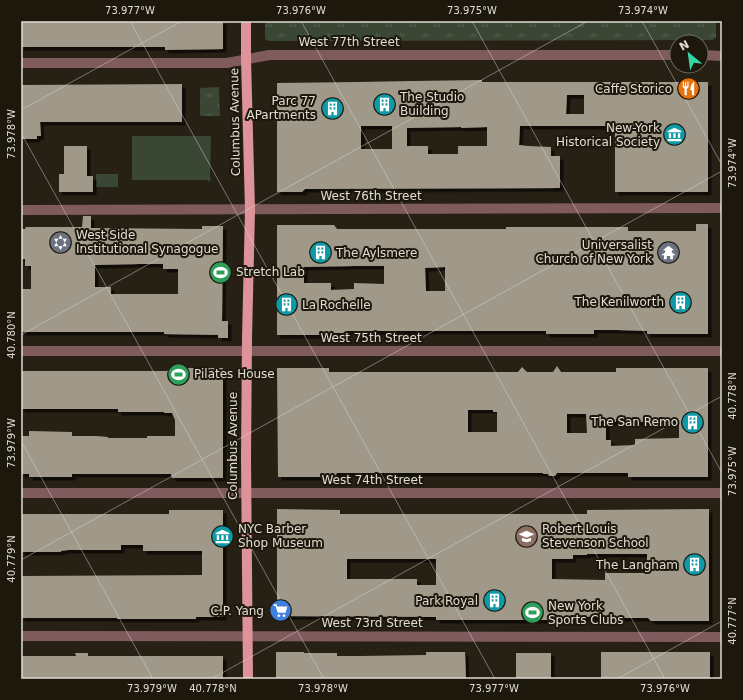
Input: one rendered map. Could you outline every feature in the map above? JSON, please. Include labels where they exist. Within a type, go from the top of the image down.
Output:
[{"type":"main road","name":"Columbus Avenue","points":[[246,21],[250,210],[246,492],[248,679]]},
{"type":"street","name":"West 77th Street","points":[[21,63],[226,63],[276,55],[669,55]]},
{"type":"street","points":[[709,55],[722,56]]},
{"type":"street","name":"West 76th Street","points":[[21,210],[722,208]]},
{"type":"street","name":"West 75th Street","points":[[21,351],[722,351]]},
{"type":"street","name":"West 74th Street","points":[[21,493],[722,493]]},
{"type":"street","name":"West 73rd Street","points":[[21,636],[722,637]]},
{"type":"green space","points":[[265,21],[716,21],[716,38],[712,40],[709,40],[709,34],[669,34],[669,40],[270,41],[266,40]]},
{"type":"green space","points":[[219,87],[220,116],[200,116],[200,88]]},
{"type":"green space","points":[[132,136],[211,136],[211,179],[209,182],[207,180],[132,180]]},
{"type":"green space","points":[[96,174],[118,174],[118,187],[96,187]]},
{"type":"building","points":[[21,21],[223,21],[223,49],[165,50],[165,47],[21,47]]},
{"type":"building","points":[[482,80],[482,82],[708,82],[708,192],[615,192],[615,126],[520,126],[519,145],[551,147],[551,156],[560,156],[560,188],[305,189],[302,192],[277,192],[277,83]],"holes":[[[567,95],[584,95],[584,114],[566,114]],[[361,126],[392,126],[392,149],[361,149]],[[487,127],[487,146],[458,146],[458,154],[428,154],[428,146],[407,146],[407,128]]]},
{"type":"building","points":[[182,84],[182,122],[40,122],[41,136],[37,136],[37,139],[21,139],[21,85]]},
{"type":"building","points":[[64,146],[87,146],[87,176],[93,176],[93,192],[59,192],[59,174],[64,174]]},
{"type":"building","points":[[83,216],[91,216],[91,228],[202,229],[202,226],[223,226],[222,321],[228,321],[228,338],[218,338],[218,335],[164,334],[164,332],[21,332],[21,289],[31,289],[31,266],[25,266],[25,259],[21,259],[21,229],[25,229],[26,227],[82,227]],"holes":[[[163,264],[163,269],[178,269],[178,294],[111,294],[111,287],[95,287],[95,265]]]},
{"type":"building","points":[[696,224],[708,224],[708,334],[647,334],[647,331],[594,330],[594,334],[546,334],[546,331],[346,331],[343,333],[331,333],[331,335],[277,335],[277,225],[334,225],[337,229],[628,227],[628,231],[696,231]],"holes":[[[384,266],[384,284],[354,283],[354,289],[331,290],[331,283],[304,283],[304,267]],[[445,267],[445,291],[426,291],[425,268]]]},
{"type":"building","points":[[557,366],[561,372],[616,372],[616,368],[708,368],[708,477],[628,477],[628,473],[557,473],[555,476],[549,476],[548,474],[543,473],[337,473],[334,477],[278,477],[277,368],[329,368],[329,372],[518,372],[522,367],[527,372],[553,372]],"holes":[[[468,410],[493,410],[493,412],[497,412],[497,432],[468,432]],[[567,414],[586,414],[587,433],[567,433]],[[616,419],[635,419],[635,422],[679,422],[679,438],[635,439],[635,445],[611,446],[611,440],[606,440],[606,422],[616,422]]]},
{"type":"building","points":[[171,368],[223,368],[223,478],[172,478],[171,474],[72,474],[72,477],[29,477],[29,474],[21,474],[21,436],[29,436],[29,431],[72,432],[72,436],[96,436],[108,438],[175,436],[175,420],[172,413],[164,412],[118,412],[118,409],[21,409],[21,371],[167,371]]},
{"type":"building","points":[[277,509],[340,510],[340,514],[587,514],[587,510],[709,509],[709,621],[651,621],[648,618],[601,617],[552,617],[552,620],[436,620],[436,617],[277,616]],"holes":[[[647,554],[647,573],[605,573],[605,580],[552,579],[552,559],[573,559],[573,555]],[[347,559],[436,559],[436,585],[417,585],[417,579],[347,579]]]},
{"type":"building","points":[[169,510],[223,510],[223,617],[196,617],[196,619],[21,618],[21,576],[202,575],[202,551],[143,551],[143,545],[121,545],[121,550],[21,552],[21,514],[169,514]]},
{"type":"building","points":[[276,652],[337,653],[337,656],[361,656],[426,655],[426,652],[465,652],[466,679],[276,679]]},
{"type":"building","points":[[601,652],[710,652],[710,679],[601,679]]},
{"type":"building","points":[[75,653],[88,653],[88,656],[223,656],[223,679],[21,679],[21,656],[76,656]]},
{"type":"building","points":[[516,653],[551,653],[551,679],[516,679]]},
{"type":"place","name":"Caffe Storico","points":[[688,89]]},
{"type":"place","name":"The Studio Building","points":[[385,104]]},
{"type":"place","name":"Parc 77 APartments","points":[[332,108]]},
{"type":"place","name":"New-York Historical Society","points":[[675,135]]},
{"type":"place","name":"West Side Institutional Synagogue","points":[[61,242]]},
{"type":"place","name":"Universalist Church of New York","points":[[668,252]]},
{"type":"place","name":"The Aylsmere","points":[[320,253]]},
{"type":"place","name":"Stretch Lab","points":[[221,272]]},
{"type":"place","name":"The Kenilworth","points":[[680,302]]},
{"type":"place","name":"La Rochelle","points":[[287,305]]},
{"type":"place","name":"Pilates House","points":[[179,374]]},
{"type":"place","name":"The San Remo","points":[[693,422]]},
{"type":"place","name":"NYC Barber Shop Museum","points":[[222,536]]},
{"type":"place","name":"Robert Louis Stevenson School","points":[[527,536]]},
{"type":"place","name":"The Langham","points":[[694,565]]},
{"type":"place","name":"Park Royal","points":[[494,601]]},
{"type":"place","name":"C.P. Yang","points":[[280,611]]},
{"type":"place","name":"New York Sports Clubs","points":[[532,613]]}]
